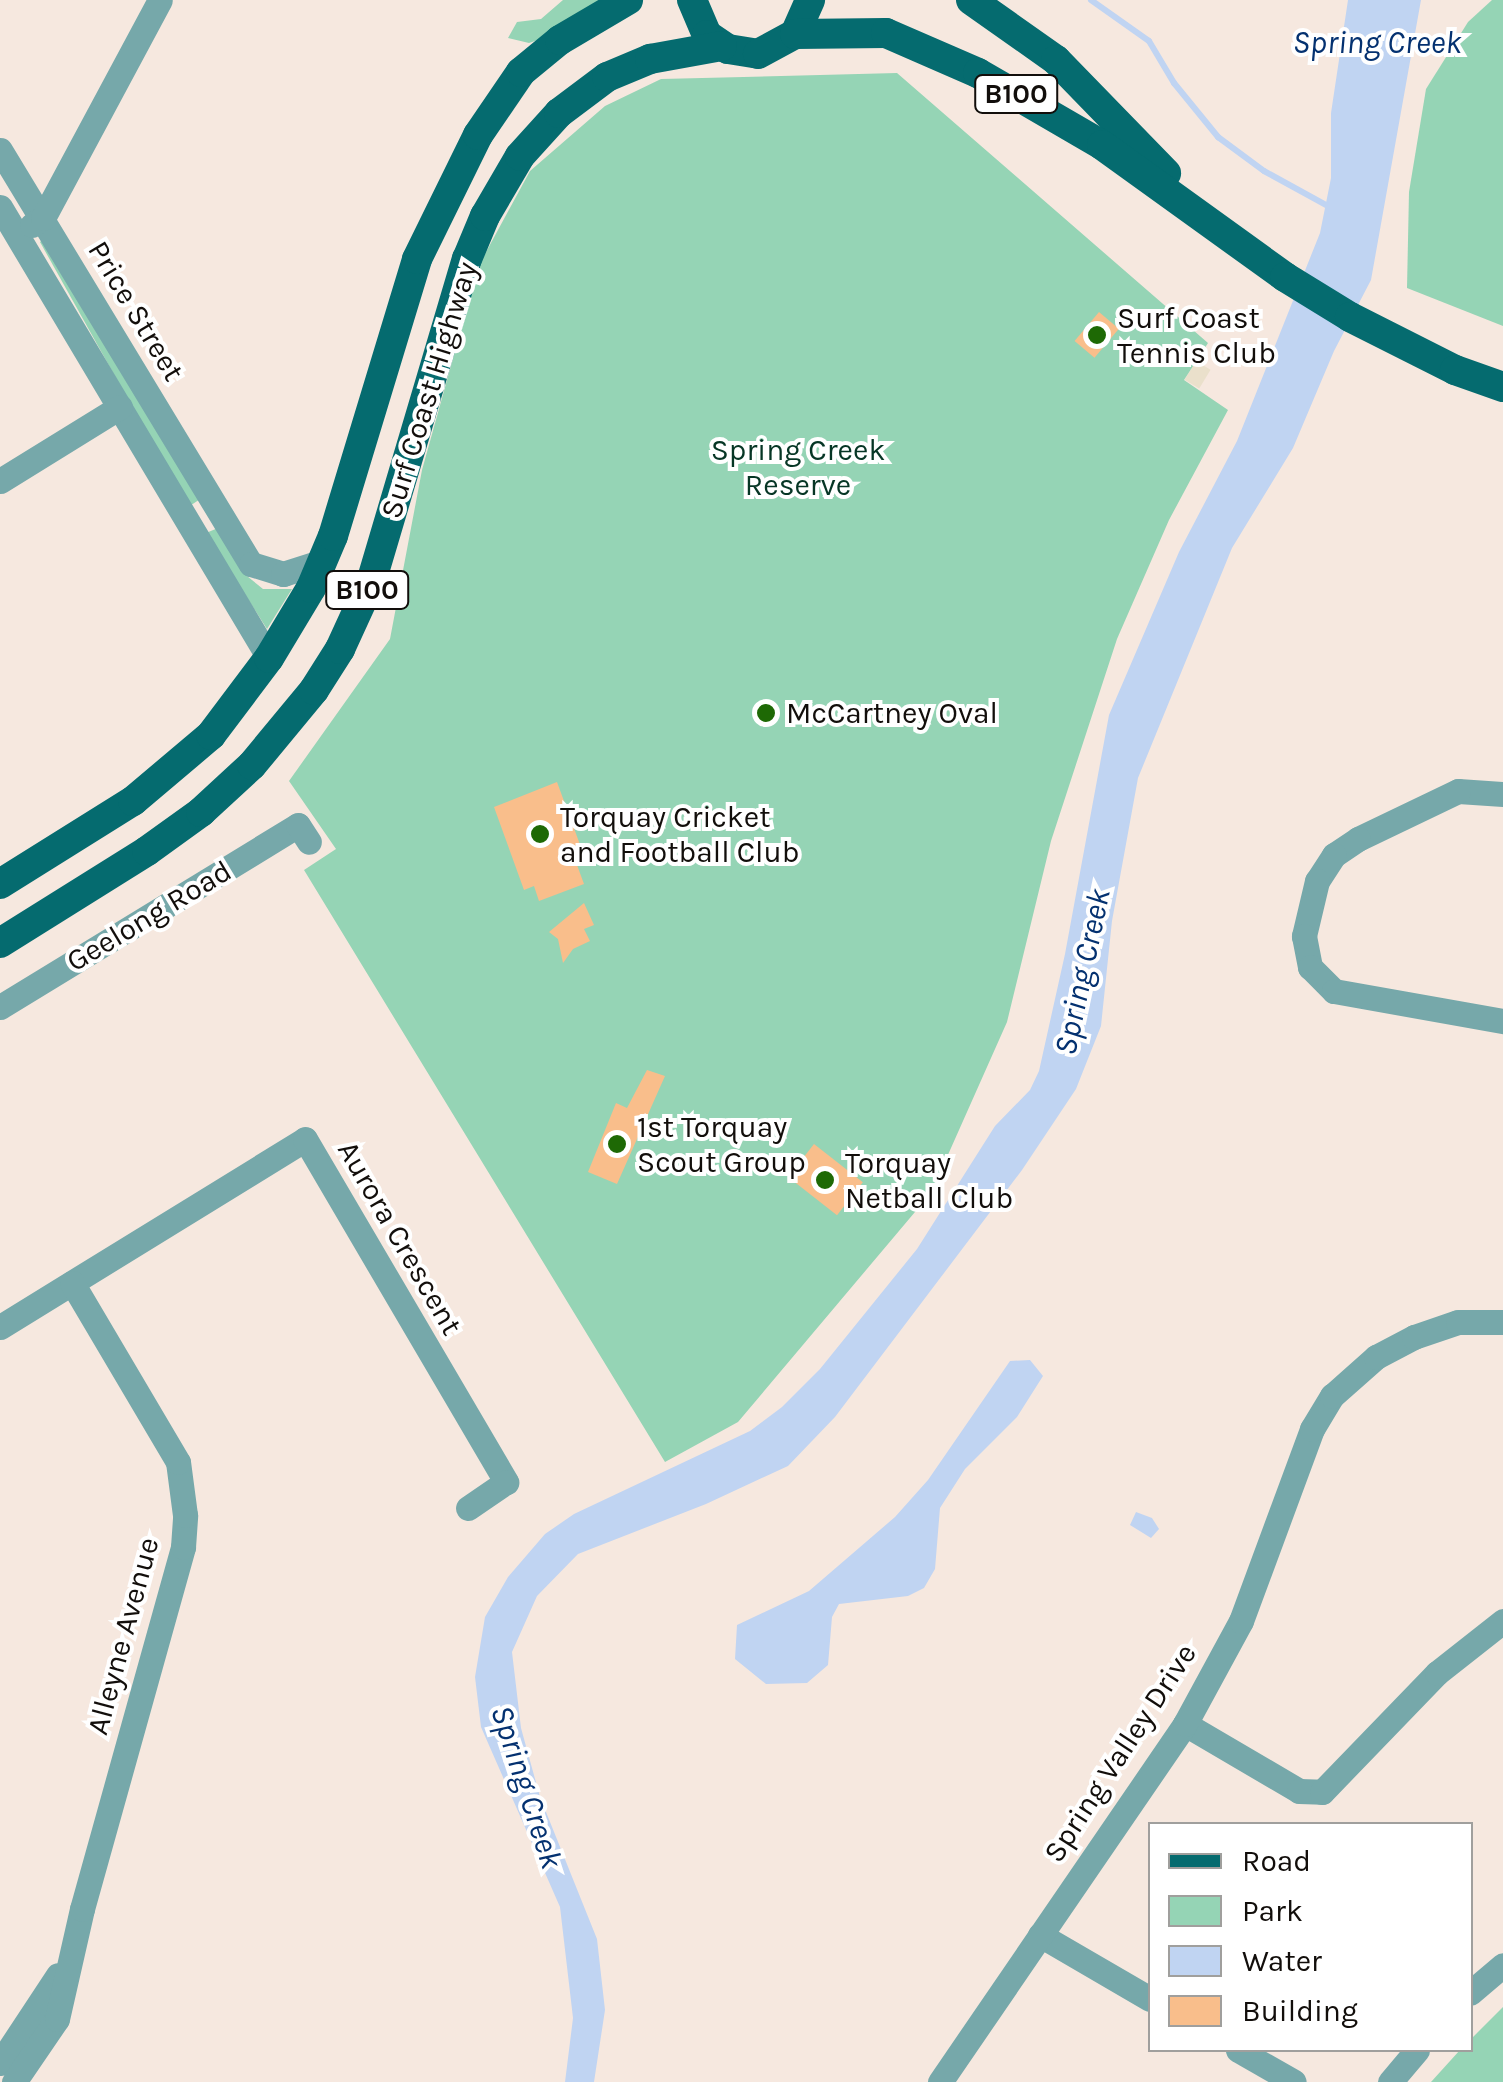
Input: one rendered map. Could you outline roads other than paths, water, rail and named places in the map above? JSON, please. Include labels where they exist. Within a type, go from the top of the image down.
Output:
[{"type":"main road","name":"Surf Coast Highway","points":[[0,884],[134,801],[211,735],[269,658],[324,561],[346,501],[391,333],[417,259],[478,135],[522,72],[560,40],[628,0]]},
{"type":"main road","points":[[692,0],[698,20],[722,46]]},
{"type":"main road","points":[[795,34],[810,0]]},
{"type":"main road","name":"B100","points":[[970,0],[1064,68],[1214,221]]},
{"type":"main road","name":"B100","points":[[722,46],[758,54],[795,34],[874,31],[919,44],[1068,124],[1214,221],[1286,277],[1382,335],[1503,386]]},
{"type":"main road","name":"Surf Coast Highway","points":[[0,943],[147,852],[201,812],[252,765],[314,690],[340,649],[372,579],[467,260],[486,216],[533,141],[580,95],[617,72],[666,54],[722,46]]},
{"type":"street","points":[[17,235],[42,218],[160,0]]},
{"type":"street","name":"Price Street","points":[[0,150],[251,564],[283,574],[324,561]]},
{"type":"street","name":"Price Street","points":[[0,208],[269,658]]},
{"type":"street","points":[[0,481],[120,407]]},
{"type":"street","points":[[190,526],[215,506]]},
{"type":"street","points":[[1503,794],[1458,790],[1358,839],[1334,855],[1317,880],[1304,936],[1310,967],[1334,991],[1503,1021]]},
{"type":"street","name":"Geelong Road","points":[[0,1008],[299,825]]},
{"type":"street","name":"Aurora Crescent","points":[[0,1327],[305,1140],[506,1482],[468,1508]]},
{"type":"street","name":"Alleyne Avenue","points":[[14,2082],[57,2019],[82,1909],[184,1547],[186,1515],[178,1462],[72,1283]]},
{"type":"street","name":"Spring Valley Drive","points":[[940,2082],[1185,1724],[1241,1621],[1307,1443],[1332,1396],[1376,1357],[1414,1337],[1458,1322],[1503,1322]]},
{"type":"street","points":[[1185,1724],[1299,1790],[1322,1792],[1437,1672],[1503,1622]]},
{"type":"street","name":"Alleyne Avenue","points":[[0,2063],[55,1982],[82,1909]]},
{"type":"street","points":[[1040,1935],[1148,1998]]},
{"type":"street","points":[[1473,1990],[1503,1965]]},
{"type":"street","points":[[1242,2052],[1294,2082]]},
{"type":"street","points":[[1390,2082],[1414,2052]]},
{"type":"water","name":"Spring Creek","points":[[1348,0],[1421,0],[1371,280],[1334,351],[1293,448],[1232,548],[1138,778],[1112,921],[1101,1026],[1076,1089],[1022,1170],[835,1417],[788,1466],[706,1504],[578,1554],[537,1596],[512,1652],[521,1728],[540,1797],[597,1939],[605,2010],[594,2082],[565,2082],[573,2018],[560,1907],[481,1727],[475,1677],[485,1617],[508,1577],[545,1534],[574,1514],[750,1431],[782,1407],[820,1369],[917,1249],[995,1126],[1030,1090],[1039,1071],[1065,954],[1109,715],[1179,552],[1237,441],[1320,233],[1331,178],[1331,113]]},
{"type":"water","points":[[1030,1360],[1043,1376],[1017,1417],[965,1469],[940,1508],[935,1569],[924,1588],[908,1596],[839,1604],[832,1617],[828,1665],[807,1683],[766,1684],[735,1659],[737,1625],[809,1591],[895,1517],[928,1480],[1010,1361]]},
{"type":"water","points":[[1136,1512],[1152,1518],[1159,1529],[1151,1538],[1130,1525]]},
{"type":"waterway","points":[[1091,0],[1149,41],[1174,83],[1218,137],[1264,171],[1326,205]]},
{"type":"place","name":"Surf Coast Tennis Club","points":[[1097,335]]},
{"type":"place","name":"McCartney Oval","points":[[766,713]]},
{"type":"place","name":"Torquay Cricket and Football Club","points":[[540,834]]},
{"type":"place","name":"1st Torquay Scout Group","points":[[617,1144]]},
{"type":"place","name":"Torquay Netball Club","points":[[825,1180]]},
{"type":"park label","name":"Spring Creek Reserve","points":[[798,467]]}]
